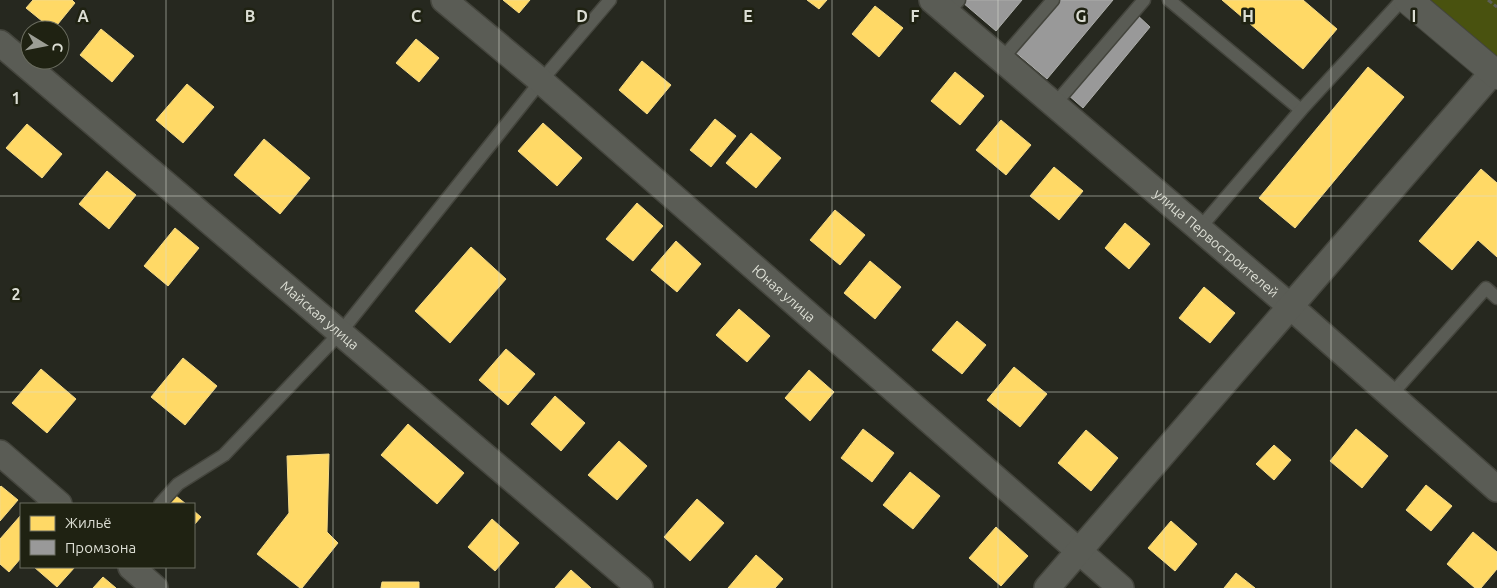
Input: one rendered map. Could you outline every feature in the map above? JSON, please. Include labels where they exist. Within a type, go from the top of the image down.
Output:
[{"type":"main road","points":[[1408,0],[1495,74]]},
{"type":"street","name":"Юная улица","points":[[444,0],[541,81],[1078,553],[1121,588]]},
{"type":"street","name":"улица Первостроителей","points":[[946,4],[1001,60],[1291,307],[1497,489]]},
{"type":"street","name":"Майская улица","points":[[0,43],[640,588]]},
{"type":"street","points":[[1047,588],[1495,74]]},
{"type":"street","points":[[0,452],[58,503]]},
{"type":"street","points":[[132,568],[155,588]]},
{"type":"lane","points":[[161,503],[178,484],[224,455],[340,333],[541,81],[610,0]]},
{"type":"lane","points":[[1001,60],[1053,0]]},
{"type":"lane","points":[[1054,104],[1144,0]]},
{"type":"lane","points":[[1169,0],[1302,110]]},
{"type":"lane","points":[[1199,229],[1302,110],[1402,0]]},
{"type":"lane","points":[[1391,395],[1486,288],[1497,298]]},
{"type":"path","points":[[1488,0],[1497,8]]},
{"type":"green space","points":[[1430,0],[1497,0],[1497,57]]},
{"type":"building: Жильё","points":[[33,0],[72,0],[75,3],[61,20],[41,20],[26,8]]},
{"type":"building: Жильё","points":[[503,0],[530,0],[519,13]]},
{"type":"building: Жильё","points":[[807,0],[827,0],[819,9]]},
{"type":"building: Жильё","points":[[1222,0],[1303,0],[1337,29],[1303,69]]},
{"type":"building: Жильё","points":[[875,6],[903,28],[879,57],[852,34]]},
{"type":"building: Жильё","points":[[101,29],[134,56],[112,82],[80,55]]},
{"type":"building: Жильё","points":[[416,39],[439,58],[419,82],[396,63]]},
{"type":"building: Жильё","points":[[642,61],[671,85],[647,114],[619,90]]},
{"type":"building: Жильё","points":[[1368,67],[1404,97],[1295,228],[1259,198]]},
{"type":"building: Жильё","points":[[955,72],[984,96],[960,125],[931,101]]},
{"type":"building: Жильё","points":[[187,84],[214,107],[183,143],[156,120]]},
{"type":"building: Жильё","points":[[715,119],[736,136],[711,167],[690,150]]},
{"type":"building: Жильё","points":[[1001,120],[1031,145],[1006,175],[976,150]]},
{"type":"building: Жильё","points":[[543,123],[582,158],[557,186],[518,151]]},
{"type":"building: Жильё","points":[[27,124],[62,154],[42,178],[6,148]]},
{"type":"building: Жильё","points":[[751,133],[781,158],[756,188],[726,163]]},
{"type":"building: Жильё","points":[[264,139],[310,178],[280,214],[234,175]]},
{"type":"building: Жильё","points":[[1054,167],[1083,191],[1059,220],[1030,196]]},
{"type":"building: Жильё","points":[[1481,169],[1497,183],[1497,257],[1478,240],[1452,270],[1419,241]]},
{"type":"building: Жильё","points":[[107,171],[136,195],[109,229],[79,204]]},
{"type":"building: Жильё","points":[[637,203],[663,226],[633,261],[606,239]]},
{"type":"building: Жильё","points":[[835,210],[865,235],[840,265],[810,240]]},
{"type":"building: Жильё","points":[[1125,223],[1150,244],[1129,269],[1105,248]]},
{"type":"building: Жильё","points":[[175,228],[199,248],[168,286],[144,266]]},
{"type":"building: Жильё","points":[[676,241],[701,264],[677,292],[651,270]]},
{"type":"building: Жильё","points":[[471,247],[506,279],[450,343],[415,311]]},
{"type":"building: Жильё","points":[[870,261],[901,287],[875,319],[844,293]]},
{"type":"building: Жильё","points":[[1204,287],[1235,313],[1210,343],[1179,318]]},
{"type":"building: Жильё","points":[[739,309],[770,336],[747,362],[716,335]]},
{"type":"building: Жильё","points":[[957,321],[986,345],[962,374],[932,350]]},
{"type":"building: Жильё","points":[[506,349],[535,374],[508,405],[479,380]]},
{"type":"building: Жильё","points":[[183,358],[217,386],[185,425],[151,397]]},
{"type":"building: Жильё","points":[[1014,367],[1047,394],[1020,427],[987,400]]},
{"type":"building: Жильё","points":[[41,369],[76,399],[47,433],[12,403]]},
{"type":"building: Жильё","points":[[809,370],[834,392],[810,421],[785,398]]},
{"type":"building: Жильё","points":[[555,396],[585,423],[561,451],[531,424]]},
{"type":"building: Жильё","points":[[408,424],[464,473],[437,504],[381,455]]},
{"type":"building: Жильё","points":[[863,429],[894,453],[872,482],[841,458]]},
{"type":"building: Жильё","points":[[1356,429],[1388,456],[1362,488],[1330,461]]},
{"type":"building: Жильё","points":[[1086,430],[1118,458],[1091,491],[1058,463]]},
{"type":"building: Жильё","points":[[619,441],[647,466],[617,500],[588,475]]},
{"type":"building: Жильё","points":[[1274,445],[1291,460],[1274,480],[1256,464]]},
{"type":"building: Жильё","points":[[329,454],[327,532],[338,543],[302,588],[300,588],[257,554],[289,513],[287,456]]},
{"type":"building: Жильё","points":[[910,472],[940,496],[913,529],[883,505]]},
{"type":"building: Жильё","points":[[1426,485],[1452,506],[1431,531],[1406,510]]},
{"type":"building: Жильё","points":[[0,487],[18,500],[0,521]]},
{"type":"building: Жильё","points":[[176,496],[185,503],[170,503]]},
{"type":"building: Жильё","points":[[697,499],[724,523],[690,561],[664,537]]},
{"type":"building: Жильё","points":[[195,512],[201,517],[195,524]]},
{"type":"building: Жильё","points":[[20,516],[20,559],[9,572],[0,564],[0,539]]},
{"type":"building: Жильё","points":[[492,519],[519,543],[495,571],[468,547]]},
{"type":"building: Жильё","points":[[1171,521],[1197,544],[1175,571],[1148,548]]},
{"type":"building: Жильё","points":[[996,527],[1028,556],[1001,586],[969,558]]},
{"type":"building: Жильё","points":[[1473,532],[1497,552],[1497,569],[1481,588],[1475,588],[1447,564]]},
{"type":"building: Жильё","points":[[756,555],[783,579],[775,588],[728,588]]},
{"type":"building: Жильё","points":[[35,568],[74,568],[57,587]]},
{"type":"building: Жильё","points":[[571,570],[591,588],[555,588]]},
{"type":"building: Жильё","points":[[1236,573],[1255,588],[1224,588]]},
{"type":"building: Жильё","points":[[103,577],[116,588],[93,588]]},
{"type":"building: Жильё","points":[[382,582],[419,582],[419,588],[381,588]]},
{"type":"building: Промзона","points":[[964,0],[1022,0],[996,31],[962,2]]},
{"type":"building: Промзона","points":[[1057,0],[1113,0],[1047,79],[1014,51]]},
{"type":"building: Промзона","points":[[1135,13],[1150,27],[1083,108],[1067,94]]}]
